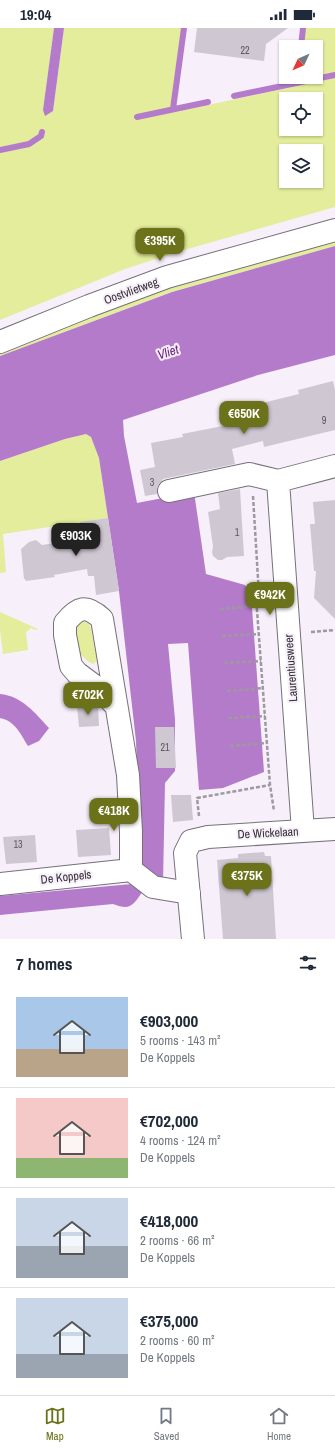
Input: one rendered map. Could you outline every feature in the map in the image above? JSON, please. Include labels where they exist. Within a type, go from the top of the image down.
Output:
[{"type":"street","name":"Oostvlietweg","points":[[0,342],[89,306],[167,278],[335,230]]},
{"type":"street","points":[[169,491],[249,474],[278,481],[335,466]]},
{"type":"street","name":"Laurentiusweer","points":[[278,481],[303,831]]},
{"type":"street","points":[[116,706],[128,775],[133,871],[153,887],[189,893]]},
{"type":"street","name":"De Wickelaan","points":[[196,840],[208,837],[335,828]]},
{"type":"street","points":[[193,939],[185,853],[196,840]]},
{"type":"street","name":"De Koppels","points":[[0,884],[133,871]]},
{"type":"path","points":[[275,812],[270,785],[256,597],[260,595],[252,489],[278,481]]},
{"type":"path","points":[[220,609],[257,606]]},
{"type":"path","points":[[222,636],[259,634]]},
{"type":"path","points":[[224,663],[261,661]]},
{"type":"path","points":[[227,691],[263,688]]},
{"type":"path","points":[[228,718],[265,716]]},
{"type":"path","points":[[230,746],[267,743]]},
{"type":"path","points":[[196,840],[198,798],[270,785]]},
{"type":"green space","points":[[0,28],[54,28],[43,110],[53,111],[64,28],[185,28],[175,112],[297,86],[297,84],[323,84],[323,40],[304,40],[305,28],[335,28],[335,207],[184,250],[125,269],[0,320]]},
{"type":"green space","points":[[335,238],[335,246],[171,292],[0,356],[0,350],[170,286]]},
{"type":"green space","points":[[86,434],[91,437],[99,458],[108,518],[3,534],[6,572],[0,573],[0,461],[65,439]]},
{"type":"green space","points":[[0,612],[38,629],[36,630],[31,628],[26,632],[28,650],[3,654],[0,630]]},
{"type":"green space","points":[[83,621],[88,623],[91,628],[97,661],[93,664],[81,655],[76,644],[76,625]]},
{"type":"water","points":[[54,28],[64,28],[53,111],[45,116],[43,110]]},
{"type":"water","name":"Vliet","points":[[335,246],[335,355],[258,375],[123,420],[124,436],[137,503],[194,492],[206,574],[245,585],[251,594],[264,772],[223,788],[199,790],[188,643],[168,644],[175,719],[175,771],[165,783],[163,882],[144,873],[140,862],[136,741],[119,591],[99,458],[91,437],[86,434],[65,439],[0,461],[0,356],[172,292]]},
{"type":"water","points":[[0,694],[15,698],[28,706],[49,728],[39,741],[28,746],[20,732],[10,722],[0,718]]},
{"type":"water","points":[[132,884],[143,891],[134,903],[128,907],[113,904],[0,915],[0,896]]},
{"type":"building","points":[[197,28],[288,28],[266,44],[264,61],[194,52]]},
{"type":"building","points":[[333,381],[335,390],[335,430],[264,447],[263,441],[232,449],[235,464],[163,479],[157,487],[157,494],[145,496],[140,470],[155,467],[151,443],[183,437],[182,434],[258,419],[254,405],[299,394],[298,390]]},
{"type":"building","points":[[240,489],[244,556],[227,557],[222,560],[218,560],[213,556],[212,552],[213,546],[208,512],[220,509],[218,493]]},
{"type":"building","points":[[335,500],[335,619],[314,598],[316,571],[314,571],[310,524],[315,524],[313,502]]},
{"type":"building","points":[[108,518],[119,591],[96,595],[94,576],[88,576],[87,569],[54,575],[55,577],[26,581],[24,579],[21,549],[29,542],[36,540],[42,545],[83,539],[80,522]]},
{"type":"building","points":[[98,706],[99,726],[79,727],[77,707]]},
{"type":"building","points":[[155,727],[174,727],[176,768],[156,768]]},
{"type":"building","points":[[171,795],[191,795],[193,820],[173,822]]},
{"type":"building","points":[[109,828],[111,855],[78,857],[76,830]]},
{"type":"building","points":[[35,835],[37,862],[6,864],[3,837]]},
{"type":"building","points":[[264,852],[265,856],[271,856],[276,939],[223,939],[217,860],[238,858],[238,854]]},
{"type":"waterway","points":[[173,109],[184,28]]},
{"type":"waterway","points":[[302,40],[303,28]]},
{"type":"waterway","points":[[234,96],[335,75]]},
{"type":"waterway","points":[[137,117],[208,102]]},
{"type":"waterway","points":[[0,150],[29,144],[41,136],[42,132]]}]
